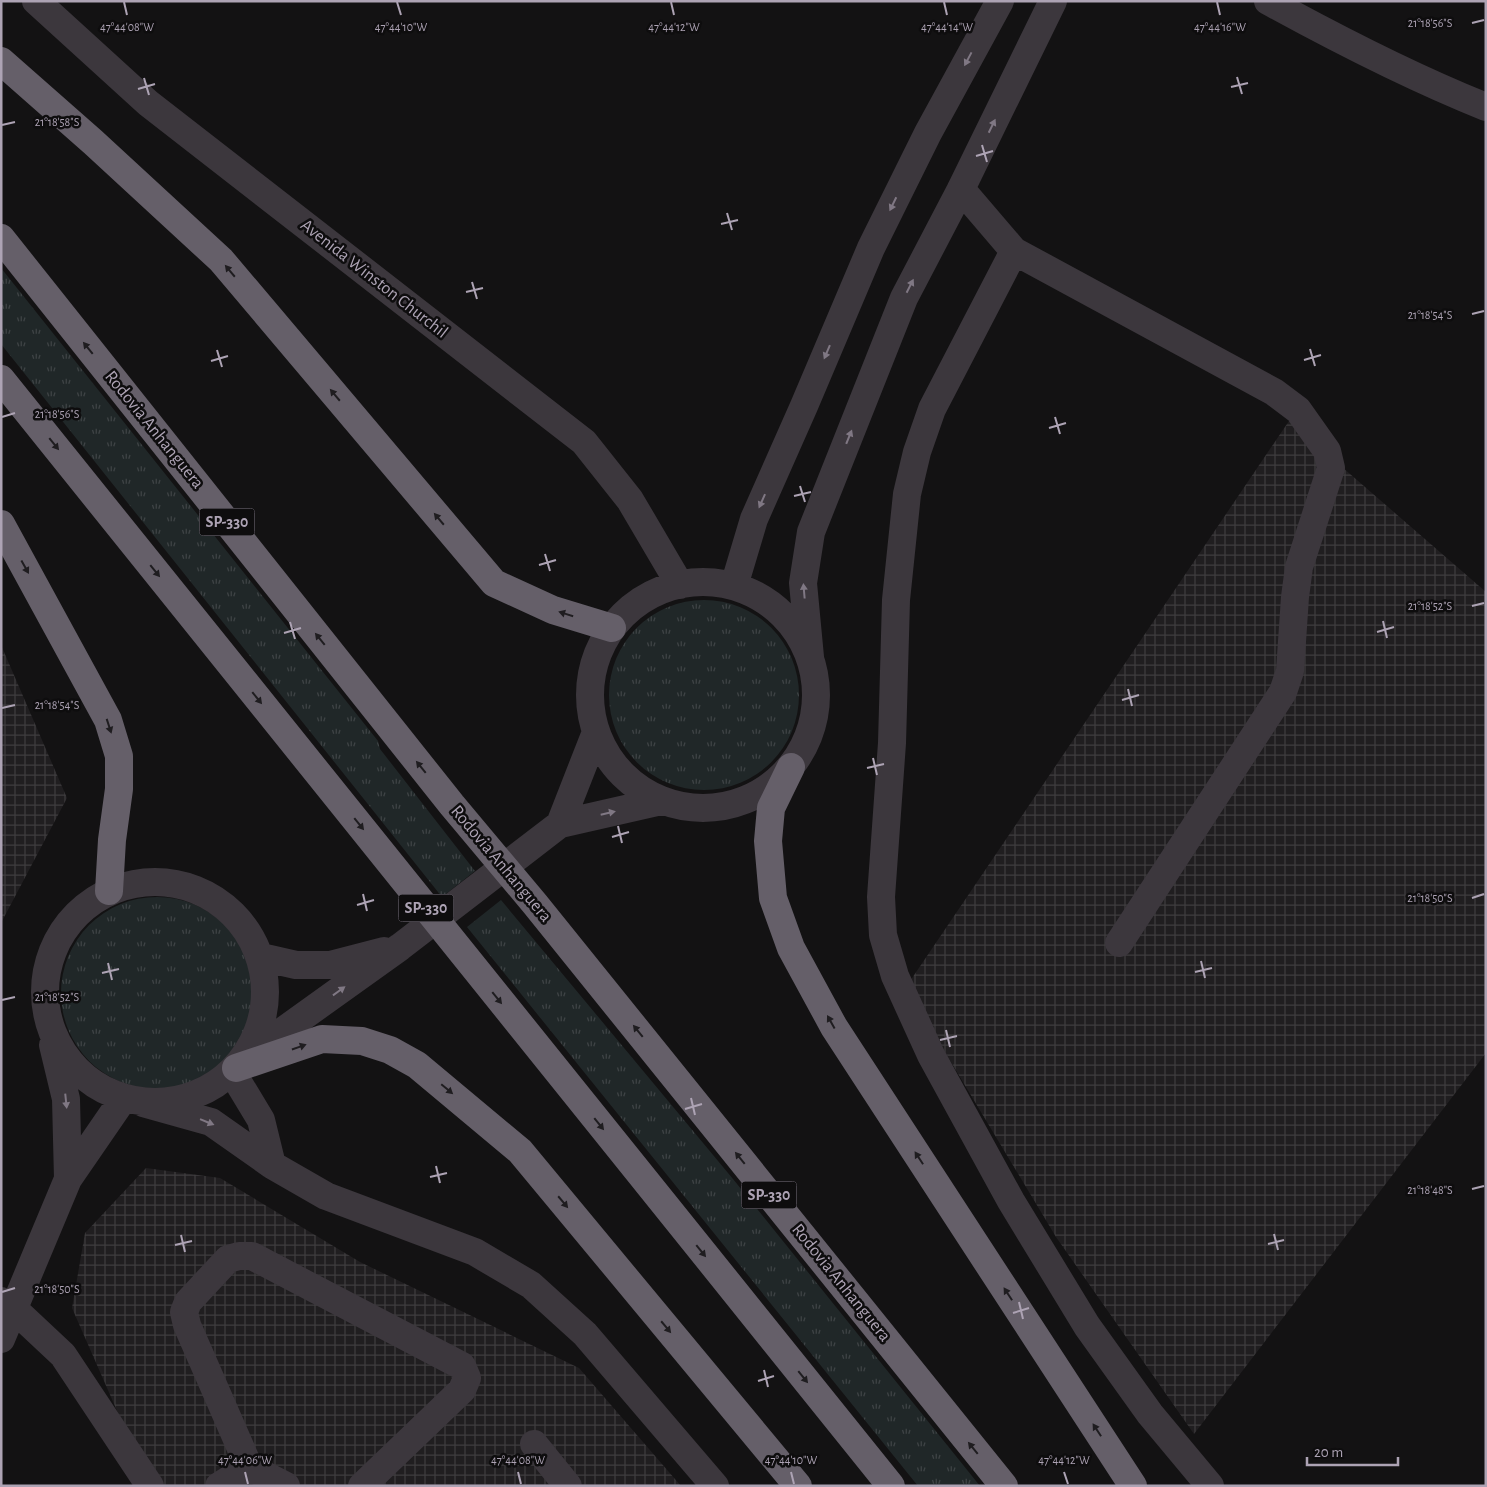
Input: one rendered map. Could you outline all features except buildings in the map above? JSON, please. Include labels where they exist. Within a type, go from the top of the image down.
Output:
[{"type":"highway","points":[[1,61],[93,142],[221,260],[494,583],[553,610],[612,628]]},
{"type":"highway","name":"Rodovia Anhanguera","points":[[1,238],[452,805],[535,904],[1004,1486]]},
{"type":"highway","name":"SP-330","points":[[1,379],[891,1486]]},
{"type":"highway","points":[[1,524],[108,720],[118,756],[118,789],[109,891]]},
{"type":"highway","points":[[791,767],[771,808],[768,841],[773,898],[791,948],[834,1027],[1133,1486]]},
{"type":"highway","points":[[237,1067],[322,1039],[362,1042],[390,1050],[417,1065],[520,1151],[798,1486]]},
{"type":"street","name":"Avenida Winston Churchil","points":[[36,1],[148,103],[584,442],[630,500],[680,585]]},
{"type":"street","points":[[734,586],[754,519],[871,248],[928,133],[1000,1]]},
{"type":"street","points":[[810,657],[793,626],[767,601],[734,586],[707,583],[680,585],[654,594],[631,609],[612,628],[595,661],[590,696],[596,732],[611,761],[633,784],[661,800],[696,808],[732,805],[764,790],[791,767],[806,742],[815,715],[816,686],[810,657],[803,584],[811,532],[904,298],[961,188],[1053,1]]},
{"type":"street","points":[[1268,1],[1396,67],[1486,107]]},
{"type":"street","points":[[961,188],[1014,251],[1274,392],[1298,410],[1327,451],[1331,468],[1299,567],[1294,597],[1290,671],[1283,692],[1119,943]]},
{"type":"street","points":[[1014,251],[932,409],[917,452],[907,494],[896,600],[892,743],[881,897],[883,935],[895,976],[931,1055],[1011,1201],[1087,1326],[1150,1414],[1210,1486]]},
{"type":"street","points":[[560,824],[596,732]]},
{"type":"street","points":[[133,1100],[176,1101],[206,1090],[400,947],[560,824],[661,800]]},
{"type":"street","points":[[68,1179],[66,1099],[47,1020],[44,989],[49,959],[62,931],[82,908],[109,891],[145,881],[182,884],[216,899],[244,924],[261,957],[267,993],[260,1029],[237,1067]]},
{"type":"street","points":[[261,957],[296,965],[330,965],[400,947]]},
{"type":"street","points":[[47,1020],[63,1054],[89,1082],[133,1100],[211,1122],[272,1165],[326,1196],[475,1252],[531,1285],[585,1334],[715,1486]]},
{"type":"street","points":[[237,1067],[261,1120],[272,1165]]},
{"type":"street","points":[[1,1339],[8,1305],[68,1179],[133,1100]]},
{"type":"street","points":[[286,1486],[249,1468],[187,1325],[184,1312],[188,1302],[228,1259],[239,1256],[252,1256],[462,1366],[467,1378],[462,1390],[362,1486]]},
{"type":"street","points":[[8,1305],[63,1355],[150,1486]]},
{"type":"street","points":[[534,1444],[568,1486]]},
{"type":"street","points":[[219,1486],[249,1468]]},
{"type":"shaded area","points":[[1289,421],[1486,592],[1486,1053],[1194,1434],[1056,1237],[906,987]]},
{"type":"shaded area","points":[[1,645],[67,798],[1,923]]},
{"type":"shaded area","points":[[146,1168],[220,1178],[360,1262],[579,1368],[681,1486],[150,1486],[72,1308],[85,1233]]},
{"type":"green space","points":[[1,268],[378,741],[380,749],[475,871],[442,897],[1,344]]},
{"type":"green space","points":[[713,600],[723,601],[749,611],[765,621],[778,634],[788,650],[795,667],[798,676],[798,714],[788,740],[778,756],[765,769],[749,779],[723,789],[695,790],[685,789],[659,779],[643,769],[630,756],[620,740],[610,714],[609,686],[610,676],[620,650],[630,634],[643,621],[659,611],[685,601]]},
{"type":"green space","points":[[148,897],[166,897],[194,904],[210,913],[225,925],[237,940],[246,956],[253,984],[253,1002],[246,1030],[237,1046],[225,1061],[210,1073],[194,1082],[166,1089],[148,1089],[129,1085],[112,1078],[96,1067],[83,1054],[72,1038],[65,1021],[61,1002],[61,984],[65,965],[72,948],[83,932],[96,919],[112,908],[129,901]]},
{"type":"green space","points":[[501,900],[733,1179],[980,1486],[918,1486],[467,927]]}]
